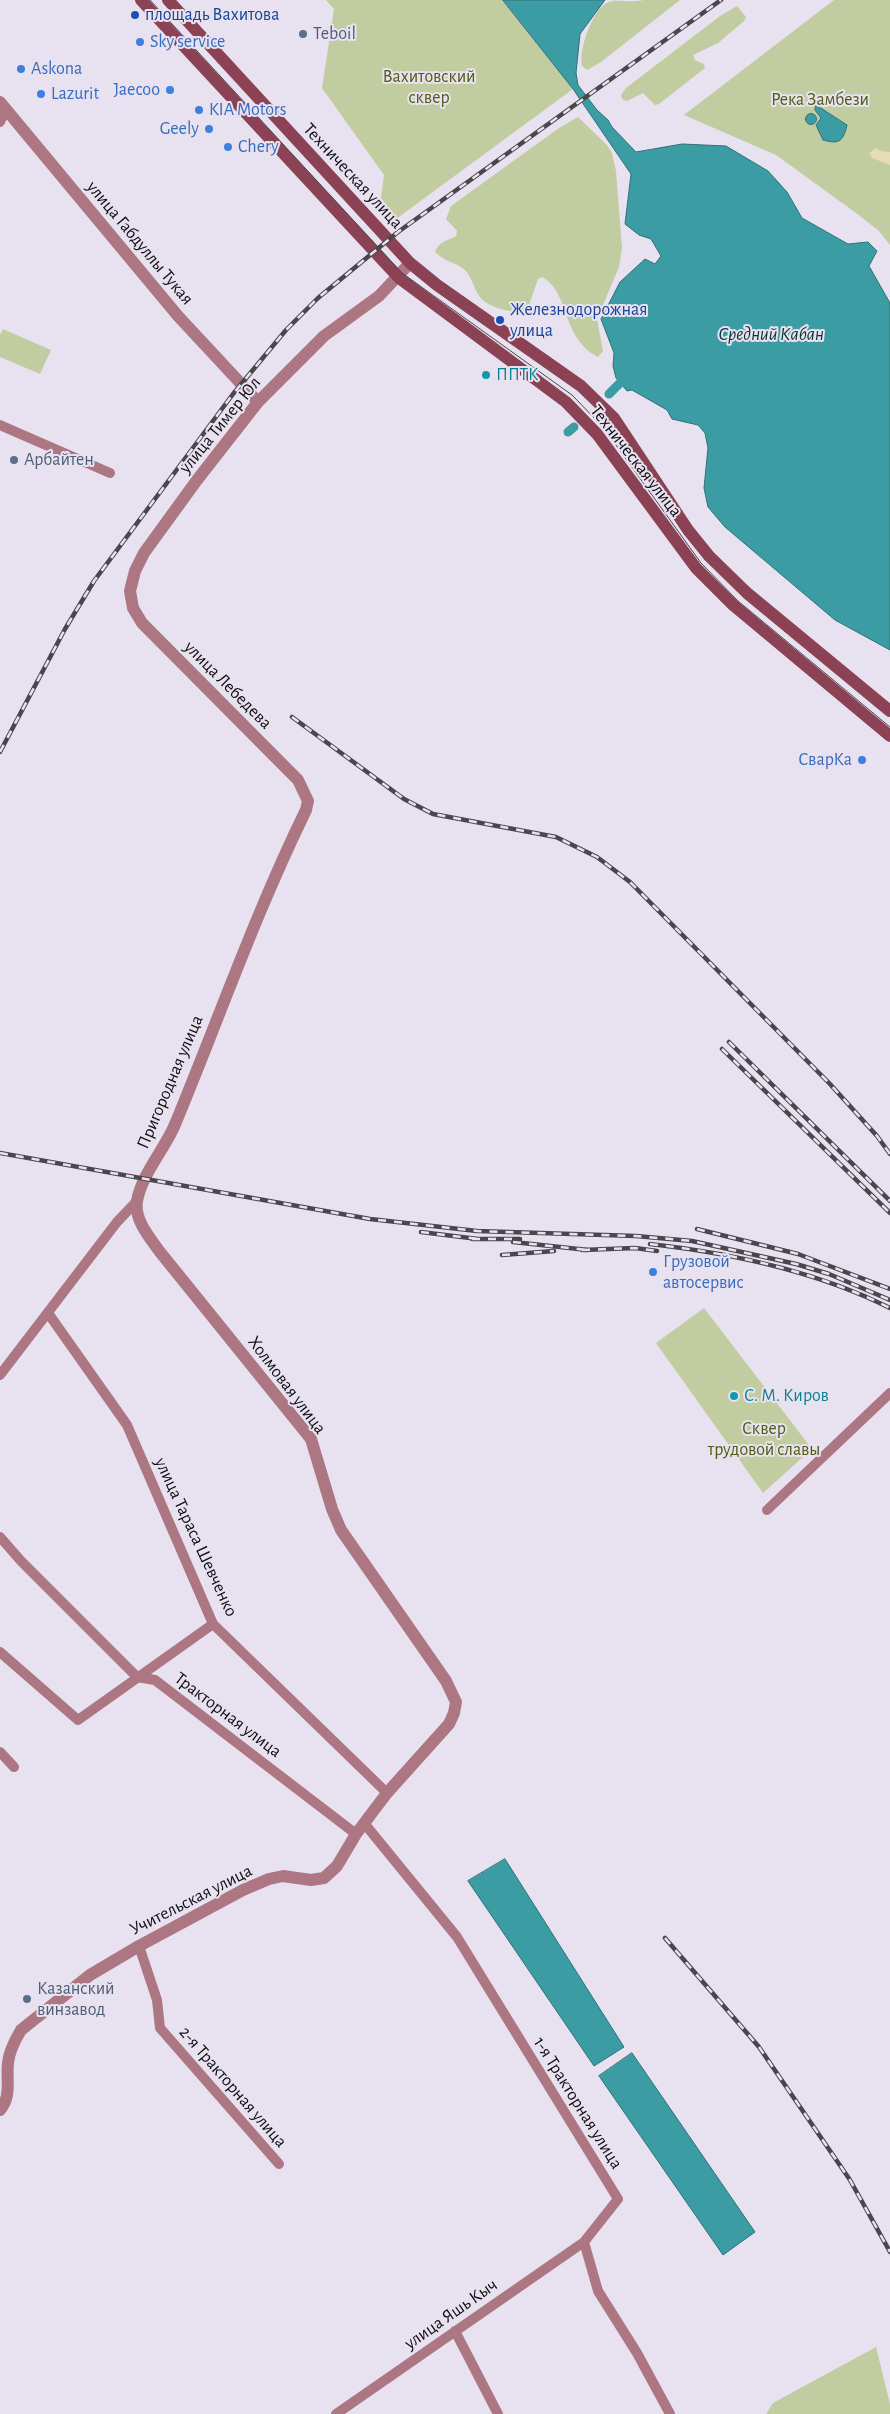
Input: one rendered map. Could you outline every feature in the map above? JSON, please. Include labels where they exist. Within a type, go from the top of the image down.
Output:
[{"type":"main road","name":"Техническая улица","points":[[141,0],[398,278],[566,402],[597,434],[696,568],[733,605],[890,736]]},
{"type":"main road","name":"Техническая улица","points":[[168,0],[410,263],[437,286],[581,386],[614,418],[688,530],[709,556],[747,593],[890,711]]},
{"type":"street","points":[[0,122],[3,105]]},
{"type":"street","name":"улица Габдуллы Тукая","points":[[3,105],[178,316],[258,402]]},
{"type":"street","name":"улица Тимер Юл","points":[[130,591],[135,571],[144,553],[197,480],[258,402],[324,336],[379,296],[398,278],[410,263]]},
{"type":"street","points":[[0,425],[110,473]]},
{"type":"street","name":"улица Лебедева","points":[[130,591],[133,608],[142,623],[298,780],[308,801]]},
{"type":"street","name":"Пригородная улица","points":[[0,1375],[117,1222],[137,1201],[146,1179],[175,1125],[258,914],[306,810],[308,801]]},
{"type":"street","name":"Холмовая улица","points":[[137,1201],[138,1215],[160,1252],[311,1439],[332,1509],[342,1530],[446,1681],[456,1702]]},
{"type":"street","name":"улица Тараса Шевченко","points":[[48,1313],[128,1425],[213,1624],[387,1793]]},
{"type":"street","points":[[767,1510],[890,1393]]},
{"type":"street","name":"Тракторная улица","points":[[0,1537],[21,1561],[137,1677],[155,1680],[356,1834]]},
{"type":"street","points":[[0,1652],[78,1720],[213,1624]]},
{"type":"street","name":"Учительская улица","points":[[0,2110],[4,2105],[8,2091],[10,2056],[13,2042],[21,2030],[90,1975],[139,1946],[244,1890],[269,1879],[283,1876],[311,1880],[324,1878],[337,1866],[356,1834],[387,1793],[449,1724],[456,1702]]},
{"type":"street","points":[[0,1752],[14,1767]]},
{"type":"street","name":"1-я Тракторная улица","points":[[364,1823],[457,1937],[618,2199],[584,2242]]},
{"type":"street","name":"2-я Тракторная улица","points":[[139,1946],[157,2000],[160,2028],[279,2164]]},
{"type":"street","points":[[584,2242],[598,2291],[637,2353],[670,2414]]},
{"type":"street","name":"улица Яшь Кыч","points":[[338,2413],[584,2242]]},
{"type":"street","points":[[455,2331],[498,2414]]},
{"type":"green space","name":"Вахитовский сквер","points":[[326,0],[503,0],[573,89],[396,219],[381,198],[384,175],[322,88],[334,9]]},
{"type":"green space","points":[[680,0],[601,62],[587,70],[582,66],[582,49],[585,39],[599,10],[605,4],[612,1]]},
{"type":"green space","name":"Река Замбези","points":[[834,0],[890,0],[890,245],[879,231],[776,155],[684,115]]},
{"type":"green space","points":[[737,6],[746,17],[744,21],[718,43],[693,55],[695,60],[704,64],[705,68],[659,104],[655,105],[643,93],[627,101],[622,99],[621,95],[626,88],[720,16]]},
{"type":"green space","points":[[578,117],[607,145],[612,153],[616,171],[622,248],[619,267],[597,319],[603,351],[598,357],[577,338],[558,293],[542,277],[538,279],[527,311],[524,314],[505,310],[492,306],[481,299],[465,270],[435,252],[441,244],[456,236],[457,231],[446,219],[451,206],[559,128]]},
{"type":"green space","points":[[3,329],[51,350],[40,374],[0,357],[0,335]]},
{"type":"green space","name":"Сквер трудовой славы","points":[[704,1308],[812,1449],[763,1493],[656,1343]]},
{"type":"green space","points":[[876,2347],[890,2404],[890,2414],[766,2414],[773,2403]]},
{"type":"sand","points":[[876,148],[881,151],[890,152],[890,165],[872,158],[869,153]]},
{"type":"water","name":"Средний Кабан","points":[[503,0],[605,0],[580,34],[576,73],[578,85],[597,110],[636,152],[682,144],[726,146],[768,171],[787,192],[802,218],[848,244],[868,242],[877,251],[869,266],[890,303],[890,650],[835,620],[725,527],[708,507],[704,488],[708,448],[705,433],[698,425],[672,419],[667,410],[632,390],[627,391],[616,378],[613,366],[614,353],[601,319],[620,282],[645,259],[655,264],[661,256],[651,239],[639,235],[625,224],[631,174],[573,89]]},
{"type":"water","points":[[816,105],[847,125],[842,139],[836,142],[823,140],[816,125],[821,118],[815,110]]},
{"type":"water","points":[[809,114],[813,114],[816,119],[815,123],[809,124],[806,121],[806,117]]},
{"type":"water","points":[[505,1859],[624,2047],[594,2066],[468,1881]]},
{"type":"water","points":[[632,2053],[755,2232],[723,2255],[599,2076]]},
{"type":"waterway","points":[[609,394],[620,383]]},
{"type":"waterway","points":[[568,432],[574,427]]},
{"type":"tram line","points":[[150,0],[402,273],[572,395],[603,427],[701,563],[738,601],[890,727]]},
{"type":"railway","points":[[0,752],[65,629],[94,581],[233,394],[286,330],[318,298],[398,232],[721,0]]},
{"type":"railway","points":[[292,717],[404,799],[433,814],[556,837],[597,857],[630,882],[830,1084],[877,1136],[890,1154]]},
{"type":"railway","points":[[729,1042],[890,1201]]},
{"type":"railway","points":[[722,1049],[890,1213]]},
{"type":"railway","points":[[0,1153],[370,1219],[477,1231],[636,1236],[692,1241],[796,1264],[829,1274],[890,1300]]},
{"type":"railway","points":[[697,1229],[798,1254],[890,1289]]},
{"type":"railway","points":[[421,1232],[478,1239]]},
{"type":"railway","points":[[472,1239],[520,1239]]},
{"type":"railway","points":[[513,1242],[588,1250]]},
{"type":"railway","points":[[650,1244],[742,1258],[773,1265],[833,1284],[890,1308]]},
{"type":"railway","points":[[582,1250],[635,1248],[657,1251]]},
{"type":"railway","points":[[502,1255],[554,1251]]},
{"type":"railway","points":[[665,1938],[759,2047],[850,2180],[890,2252]]},
{"type":"place","name":"площадь Вахитова","points":[[135,15]]},
{"type":"place","name":"Teboil","points":[[303,34]]},
{"type":"place","name":"Sky service","points":[[140,42]]},
{"type":"place","name":"Askona","points":[[21,69]]},
{"type":"place","name":"Jaecoo","points":[[170,90]]},
{"type":"place","name":"Lazurit","points":[[41,94]]},
{"type":"place","name":"KIA Motors","points":[[199,110]]},
{"type":"place","name":"Geely","points":[[209,129]]},
{"type":"place","name":"Chery","points":[[228,147]]},
{"type":"place","name":"Железнодорожная улица","points":[[500,320]]},
{"type":"place","name":"ППТК","points":[[486,375]]},
{"type":"place","name":"Арбайтен","points":[[14,460]]},
{"type":"place","name":"СварКа","points":[[862,760]]},
{"type":"place","name":"Грузовой автосервис","points":[[653,1272]]},
{"type":"place","name":"С. М. Киров","points":[[734,1396]]},
{"type":"place","name":"Казанский винзавод","points":[[27,1999]]}]
